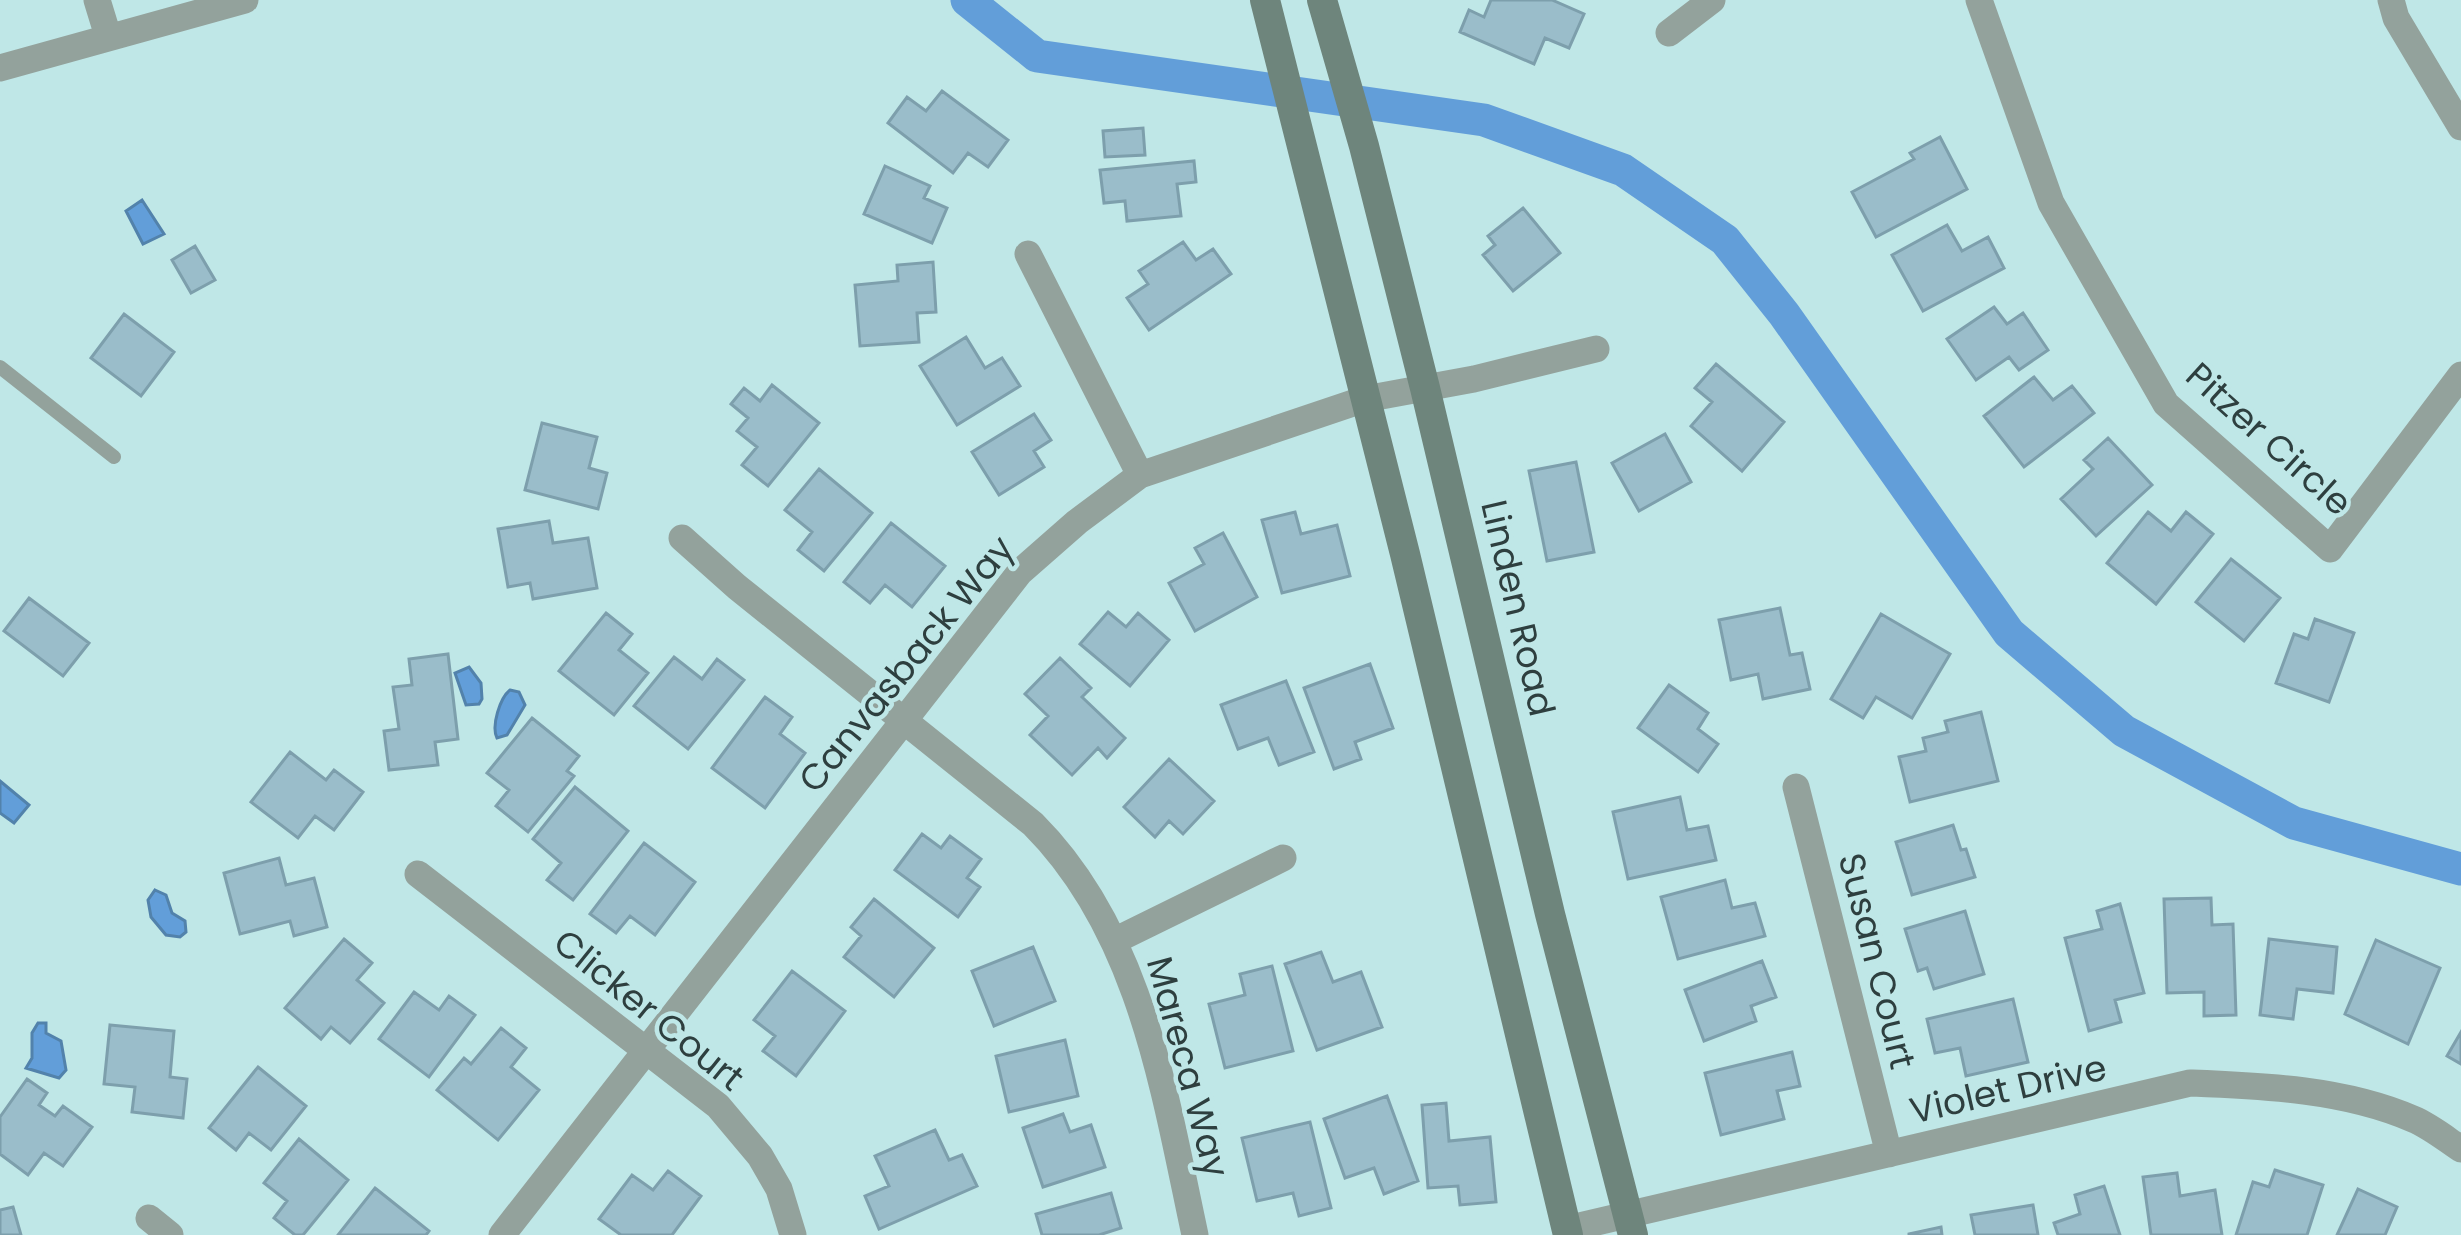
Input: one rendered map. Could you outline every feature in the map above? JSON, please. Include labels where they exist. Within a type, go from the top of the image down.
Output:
[{"type":"street","points":[[97,0],[108,36]]},
{"type":"street","points":[[0,68],[245,0]]},
{"type":"street","points":[[1265,0],[1568,1232]]},
{"type":"street","name":"Linden Road","points":[[1322,0],[1339,50],[1425,388],[1550,914],[1630,1225]]},
{"type":"street","points":[[1669,33],[1712,0]]},
{"type":"street","name":"Pitzer Circle","points":[[1979,0],[2051,202],[2166,404],[2330,549],[2461,375]]},
{"type":"street","points":[[2391,0],[2396,18],[2461,127]]},
{"type":"street","points":[[1028,254],[1140,475]]},
{"type":"street","name":"Canvasback Way","points":[[502,1235],[1020,572],[1077,522],[1140,475],[1365,399],[1596,349]]},
{"type":"street","name":"Mareca Way","points":[[682,538],[1033,824],[1064,855],[1116,940],[1160,1074],[1195,1235]]},
{"type":"street","name":"Susan Court","points":[[1796,787],[1889,1154]]},
{"type":"street","points":[[1116,940],[1283,858]]},
{"type":"street","name":"Clicker Court","points":[[418,874],[718,1106],[760,1156],[779,1189],[793,1235]]},
{"type":"street","name":"Violet Drive","points":[[1568,1232],[1630,1225],[1889,1154],[2189,1083],[2273,1087],[2348,1100],[2415,1119],[2461,1149]]},
{"type":"lane","points":[[0,367],[114,457]]},
{"type":"water","points":[[142,200],[164,234],[143,244],[126,211]]},
{"type":"water","points":[[469,667],[481,683],[479,704],[466,705],[455,673]]},
{"type":"water","points":[[510,690],[519,692],[525,705],[507,735],[497,738],[497,712]]},
{"type":"water","points":[[0,781],[29,805],[14,823],[0,813]]},
{"type":"water","points":[[155,890],[166,895],[172,913],[185,921],[186,932],[180,937],[166,935],[151,917],[148,900]]},
{"type":"water","points":[[38,1023],[46,1023],[46,1033],[61,1041],[66,1070],[59,1078],[26,1068]]},
{"type":"building","points":[[1491,0],[1552,0],[1584,14],[1569,48],[1545,38],[1534,64],[1460,32],[1469,10],[1484,17]]},
{"type":"building","points":[[942,91],[1008,140],[988,167],[968,153],[953,173],[888,123],[907,97],[926,111]]},
{"type":"building","points":[[1143,128],[1145,155],[1105,157],[1103,131]]},
{"type":"building","points":[[1940,137],[1967,189],[1876,237],[1852,192],[1914,159],[1910,153]]},
{"type":"building","points":[[1194,161],[1196,182],[1177,184],[1181,216],[1127,221],[1125,201],[1104,203],[1100,170]]},
{"type":"building","points":[[885,166],[930,186],[924,198],[947,208],[932,243],[864,214]]},
{"type":"building","points":[[1523,208],[1560,253],[1513,291],[1483,255],[1495,245],[1488,236]]},
{"type":"building","points":[[1947,225],[1962,251],[1988,237],[2004,268],[1923,311],[1892,255]]},
{"type":"building","points":[[1183,242],[1196,260],[1213,249],[1231,274],[1149,330],[1127,298],[1148,284],[1139,271]]},
{"type":"building","points":[[195,246],[215,280],[191,293],[172,260]]},
{"type":"building","points":[[933,262],[936,312],[917,313],[919,342],[860,346],[855,285],[898,281],[897,265]]},
{"type":"building","points":[[1994,307],[2007,324],[2023,313],[2048,350],[2019,370],[2009,357],[1976,380],[1947,339]]},
{"type":"building","points":[[124,314],[174,352],[141,396],[91,358]]},
{"type":"building","points":[[966,337],[985,368],[1002,358],[1020,386],[957,425],[920,366]]},
{"type":"building","points":[[1716,364],[1784,422],[1742,471],[1691,426],[1712,402],[1695,388]]},
{"type":"building","points":[[2034,377],[2053,400],[2072,386],[2094,413],[2024,467],[1984,416]]},
{"type":"building","points":[[772,385],[819,423],[768,486],[742,465],[757,447],[737,431],[748,418],[731,404],[744,388],[760,401]]},
{"type":"building","points":[[1034,414],[1051,440],[1034,451],[1044,467],[999,495],[972,452]]},
{"type":"building","points":[[542,423],[597,437],[589,468],[607,473],[598,509],[525,490]]},
{"type":"building","points":[[1665,434],[1691,482],[1639,511],[1612,463]]},
{"type":"building","points":[[2108,438],[2152,485],[2096,536],[2061,499],[2093,469],[2084,460]]},
{"type":"building","points":[[1576,462],[1594,552],[1547,561],[1529,471]]},
{"type":"building","points":[[819,469],[872,513],[824,571],[798,550],[812,532],[785,510]]},
{"type":"building","points":[[1295,512],[1301,534],[1337,525],[1350,576],[1282,593],[1262,520]]},
{"type":"building","points":[[2148,512],[2171,531],[2186,512],[2213,534],[2156,604],[2107,563]]},
{"type":"building","points":[[549,521],[553,543],[588,538],[597,588],[533,599],[530,583],[508,587],[498,529]]},
{"type":"building","points":[[891,523],[945,566],[912,607],[885,585],[870,603],[844,582]]},
{"type":"building","points":[[1223,533],[1257,597],[1195,631],[1169,583],[1204,564],[1195,548]]},
{"type":"building","points":[[2231,559],[2280,598],[2244,641],[2196,602]]},
{"type":"building","points":[[29,598],[89,643],[63,676],[4,631]]},
{"type":"building","points":[[1780,608],[1790,655],[1802,653],[1810,689],[1763,699],[1758,674],[1731,680],[1719,620]]},
{"type":"building","points":[[1108,612],[1126,627],[1138,613],[1169,640],[1130,686],[1080,644]]},
{"type":"building","points":[[606,613],[632,634],[619,650],[648,673],[614,715],[559,671]]},
{"type":"building","points":[[1881,614],[1950,654],[1912,718],[1876,697],[1863,718],[1831,699]]},
{"type":"building","points":[[2315,619],[2354,633],[2329,702],[2276,683],[2294,634],[2308,639]]},
{"type":"building","points":[[448,654],[458,739],[435,742],[438,765],[389,770],[384,731],[399,729],[393,687],[412,685],[409,659]]},
{"type":"building","points":[[674,657],[702,679],[717,659],[744,680],[688,749],[634,706]]},
{"type":"building","points":[[1060,658],[1091,688],[1082,697],[1125,738],[1107,758],[1098,748],[1072,775],[1030,735],[1048,716],[1025,694]]},
{"type":"building","points":[[1370,664],[1393,728],[1355,742],[1361,759],[1334,769],[1304,688]]},
{"type":"building","points":[[1286,681],[1314,752],[1279,765],[1268,738],[1238,749],[1221,705]]},
{"type":"building","points":[[1669,685],[1708,713],[1698,729],[1718,744],[1698,772],[1638,728]]},
{"type":"building","points":[[765,697],[792,717],[780,734],[805,753],[765,808],[712,768]]},
{"type":"building","points":[[1981,712],[1998,781],[1910,802],[1899,757],[1926,751],[1923,738],[1948,732],[1945,721]]},
{"type":"building","points":[[532,718],[579,756],[567,771],[574,776],[528,832],[496,806],[509,790],[487,773]]},
{"type":"building","points":[[290,752],[326,780],[334,770],[363,792],[334,830],[315,816],[298,838],[251,802]]},
{"type":"building","points":[[1169,759],[1214,801],[1183,834],[1169,821],[1155,837],[1124,807]]},
{"type":"building","points":[[575,787],[628,831],[573,900],[547,880],[561,863],[533,839]]},
{"type":"building","points":[[1680,797],[1687,830],[1708,826],[1716,860],[1628,879],[1613,812]]},
{"type":"building","points":[[1953,825],[1975,877],[1912,895],[1896,842]]},
{"type":"building","points":[[922,834],[941,848],[950,836],[981,859],[967,878],[980,887],[958,917],[895,870]]},
{"type":"building","points":[[644,843],[695,882],[655,935],[630,916],[616,933],[590,914]]},
{"type":"building","points":[[279,858],[286,885],[314,878],[327,927],[294,936],[290,921],[240,934],[224,873]]},
{"type":"building","points":[[1725,880],[1732,908],[1755,903],[1765,936],[1678,959],[1661,897]]},
{"type":"building","points":[[2211,898],[2212,925],[2233,924],[2236,1015],[2204,1016],[2204,992],[2167,993],[2164,899]]},
{"type":"building","points":[[874,899],[934,948],[894,997],[844,957],[861,936],[851,927]]},
{"type":"building","points":[[2120,904],[2144,993],[2115,1000],[2121,1022],[2089,1031],[2065,938],[2102,929],[2097,911]]},
{"type":"building","points":[[1965,911],[1984,974],[1934,989],[1927,968],[1918,971],[1905,929]]},
{"type":"building","points":[[344,939],[372,963],[357,980],[384,1003],[350,1043],[331,1027],[321,1039],[285,1008]]},
{"type":"building","points":[[2269,939],[2337,947],[2333,993],[2297,989],[2293,1019],[2260,1015]]},
{"type":"building","points":[[2376,940],[2440,968],[2408,1044],[2345,1014]]},
{"type":"building","points":[[1033,947],[1055,1001],[994,1026],[972,971]]},
{"type":"building","points":[[1321,952],[1333,982],[1361,972],[1382,1027],[1317,1050],[1285,964]]},
{"type":"building","points":[[1762,961],[1776,997],[1751,1006],[1756,1021],[1704,1041],[1685,990]]},
{"type":"building","points":[[1272,966],[1293,1051],[1225,1068],[1209,1004],[1245,995],[1240,974]]},
{"type":"building","points":[[792,971],[845,1011],[796,1076],[763,1051],[775,1036],[754,1020]]},
{"type":"building","points":[[414,992],[439,1010],[449,996],[475,1015],[429,1077],[379,1039]]},
{"type":"building","points":[[2013,999],[2028,1062],[1966,1076],[1960,1048],[1935,1053],[1927,1019]]},
{"type":"building","points":[[110,1025],[174,1031],[170,1077],[187,1079],[183,1118],[132,1112],[135,1087],[104,1084]]},
{"type":"building","points":[[501,1028],[526,1048],[511,1067],[539,1090],[498,1140],[437,1090],[464,1058],[471,1064]]},
{"type":"building","points":[[2461,1032],[2461,1064],[2447,1056]]},
{"type":"building","points":[[1065,1040],[1078,1096],[1009,1112],[996,1056]]},
{"type":"building","points":[[1792,1052],[1800,1086],[1777,1091],[1784,1119],[1721,1135],[1705,1073]]},
{"type":"building","points":[[258,1067],[306,1106],[271,1150],[249,1133],[236,1150],[209,1128]]},
{"type":"building","points":[[27,1079],[47,1093],[39,1105],[55,1116],[63,1106],[92,1127],[63,1166],[44,1153],[28,1175],[0,1154],[0,1117]]},
{"type":"building","points":[[1387,1096],[1418,1181],[1384,1194],[1374,1168],[1345,1178],[1324,1119]]},
{"type":"building","points":[[1446,1103],[1449,1141],[1490,1137],[1496,1202],[1460,1205],[1458,1186],[1428,1188],[1422,1105]]},
{"type":"building","points":[[1063,1114],[1070,1132],[1091,1125],[1105,1167],[1043,1187],[1023,1128]]},
{"type":"building","points":[[1310,1122],[1331,1208],[1299,1216],[1293,1193],[1257,1201],[1242,1138]]},
{"type":"building","points":[[935,1130],[949,1160],[962,1155],[977,1186],[879,1229],[865,1196],[889,1186],[875,1156]]},
{"type":"building","points":[[299,1139],[348,1180],[303,1235],[295,1235],[274,1218],[287,1201],[264,1183]]},
{"type":"building","points":[[2275,1170],[2323,1185],[2307,1235],[2236,1235],[2253,1182],[2269,1187]]},
{"type":"building","points":[[668,1171],[701,1196],[672,1235],[621,1235],[599,1219],[632,1175],[653,1190]]},
{"type":"building","points":[[2177,1173],[2180,1196],[2215,1190],[2222,1235],[2151,1235],[2143,1177]]},
{"type":"building","points":[[2104,1186],[2120,1235],[2058,1235],[2054,1223],[2080,1214],[2075,1195]]},
{"type":"building","points":[[375,1188],[429,1231],[426,1235],[338,1235]]},
{"type":"building","points":[[2358,1189],[2397,1207],[2385,1235],[2337,1235]]},
{"type":"building","points":[[1111,1193],[1121,1228],[1099,1235],[1042,1235],[1036,1214]]},
{"type":"building","points":[[2033,1205],[2038,1235],[1975,1235],[1971,1215]]},
{"type":"building","points":[[13,1207],[21,1235],[0,1235],[0,1210]]},
{"type":"building","points":[[1941,1227],[1942,1235],[1909,1235],[1909,1234]]},
{"type":"waterway","points":[[967,0],[1037,56],[1484,120],[1623,170],[1725,240],[1784,314],[2009,633],[2124,731],[2294,823],[2461,869]]}]
